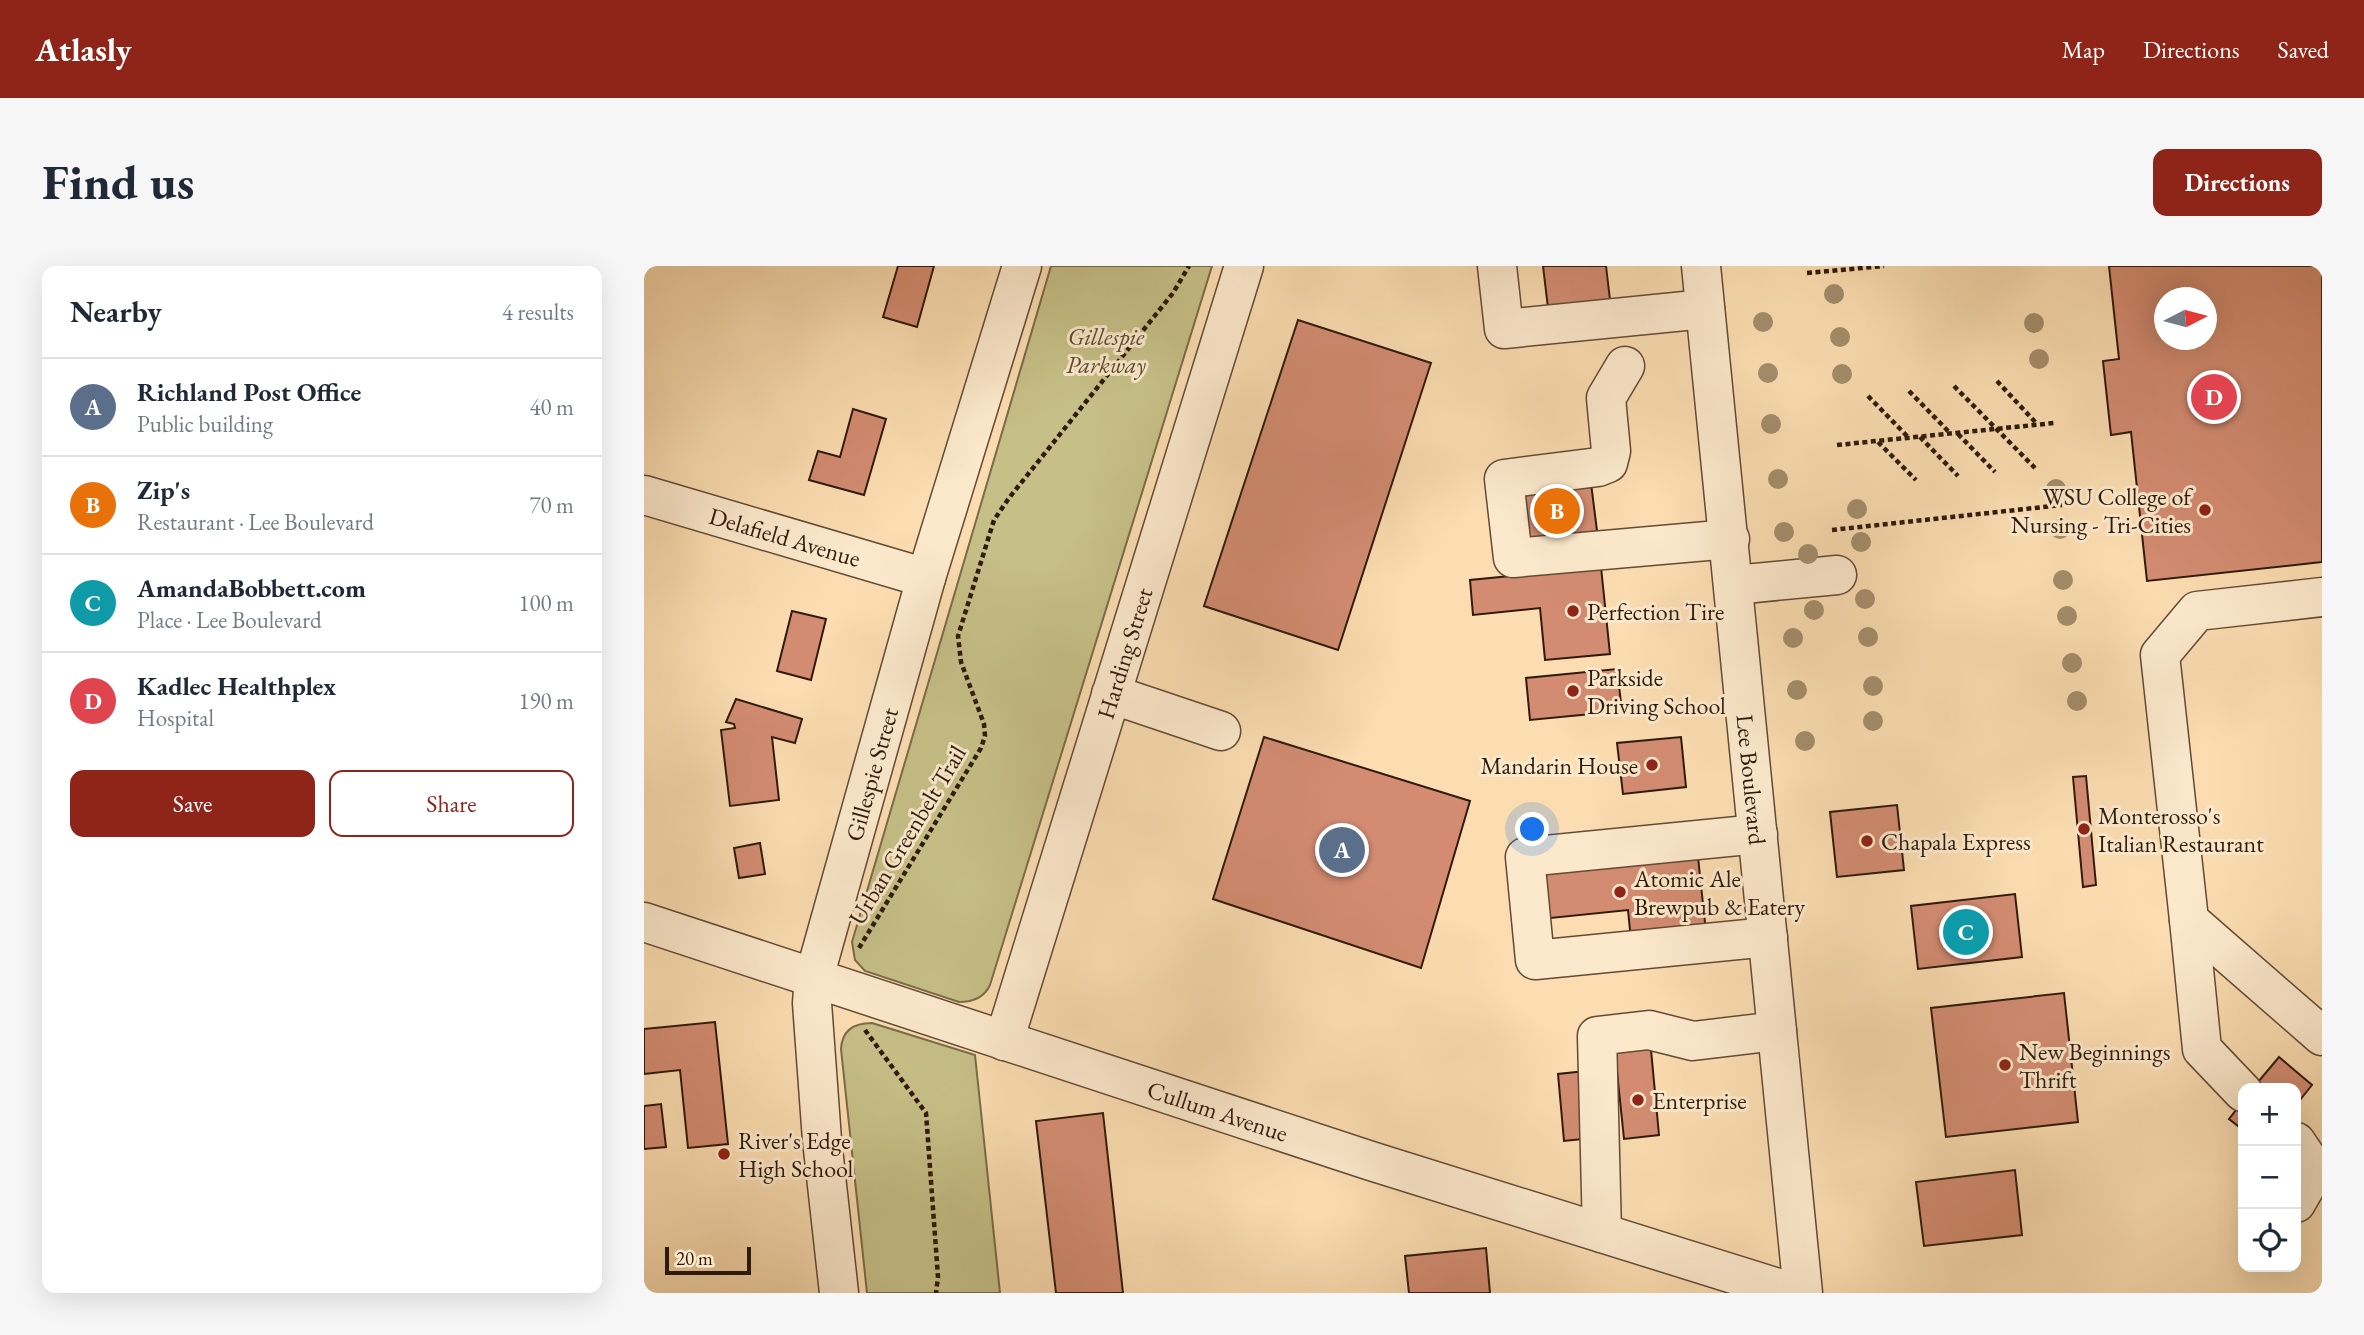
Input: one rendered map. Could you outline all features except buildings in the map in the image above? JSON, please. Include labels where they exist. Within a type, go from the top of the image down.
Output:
[{"type":"street","name":"Gillespie Street","points":[[839,1293],[821,1126],[812,1003],[814,978],[926,578],[1022,266]]},
{"type":"street","name":"Harding Street","points":[[1004,1041],[1244,266]]},
{"type":"street","points":[[1497,266],[1503,329],[1705,309]]},
{"type":"street","name":"Lee Boulevard","points":[[1701,266],[1803,1293]]},
{"type":"street","points":[[1625,366],[1605,398],[1611,451],[1608,463],[1598,467],[1504,479],[1513,558],[1730,539]]},
{"type":"street","name":"Delafield Avenue","points":[[644,495],[926,578]]},
{"type":"street","points":[[1734,585],[1837,575]]},
{"type":"street","points":[[2238,1087],[2202,1049],[2160,655],[2197,611],[2322,597]]},
{"type":"street","points":[[1111,694],[1220,731]]},
{"type":"street","points":[[1758,834],[1525,857],[1535,960],[1768,937]]},
{"type":"street","points":[[2189,920],[2322,1036]]},
{"type":"street","name":"Cullum Avenue","points":[[644,922],[1371,1161],[1794,1293]]},
{"type":"street","points":[[1602,1233],[1597,1036],[1649,1030],[1693,1041],[1777,1031]]},
{"type":"street","points":[[2301,1189],[2311,1161]]},
{"type":"path","name":"Urban Greenbelt Trail","points":[[857,952],[981,748],[985,736],[984,724],[961,662],[958,636],[994,520],[1172,293],[1189,266]]},
{"type":"path","points":[[1807,273],[1884,266]]},
{"type":"path","points":[[1997,382],[2038,425]]},
{"type":"path","points":[[1954,386],[2035,467]]},
{"type":"path","points":[[1909,391],[1995,472]]},
{"type":"path","points":[[1868,396],[1909,438]]},
{"type":"path","points":[[1837,445],[2054,423]]},
{"type":"path","points":[[1919,437],[1958,476]]},
{"type":"path","points":[[1878,441],[1916,480]]},
{"type":"path","points":[[1832,530],[2062,505]]},
{"type":"path","points":[[858,1021],[926,1113],[938,1277],[936,1293]]},
{"type":"green space","name":"Gillespie Parkway","points":[[1051,266],[1212,266],[990,985],[978,998],[959,1002],[865,971],[855,960],[852,942]]},
{"type":"green space","points":[[872,1023],[975,1055],[1000,1293],[867,1293],[841,1049],[844,1037],[850,1029],[860,1024]]},
{"type":"place","name":"Kadlec Healthplex","points":[[2214,397]]},
{"type":"place","name":"WSU College of Nursing - Tri-Cities","points":[[2205,510]]},
{"type":"place","name":"Zip's","points":[[1557,511]]},
{"type":"place","name":"Perfection Tire","points":[[1573,611]]},
{"type":"place","name":"Parkside Driving School","points":[[1573,691]]},
{"type":"place","name":"Mandarin House","points":[[1652,765]]},
{"type":"place","name":"Monterosso's Italian Restaurant","points":[[2084,829]]},
{"type":"place","name":"Chapala Express","points":[[1867,841]]},
{"type":"place","name":"Richland Post Office","points":[[1342,850]]},
{"type":"place","name":"Atomic Ale Brewpub & Eatery","points":[[1620,892]]},
{"type":"place","name":"AmandaBobbett.com","points":[[1966,932]]},
{"type":"place","name":"New Beginnings Thrift","points":[[2005,1065]]},
{"type":"place","name":"Enterprise","points":[[1638,1100]]},
{"type":"place","name":"River's Edge High School","points":[[724,1154]]}]
